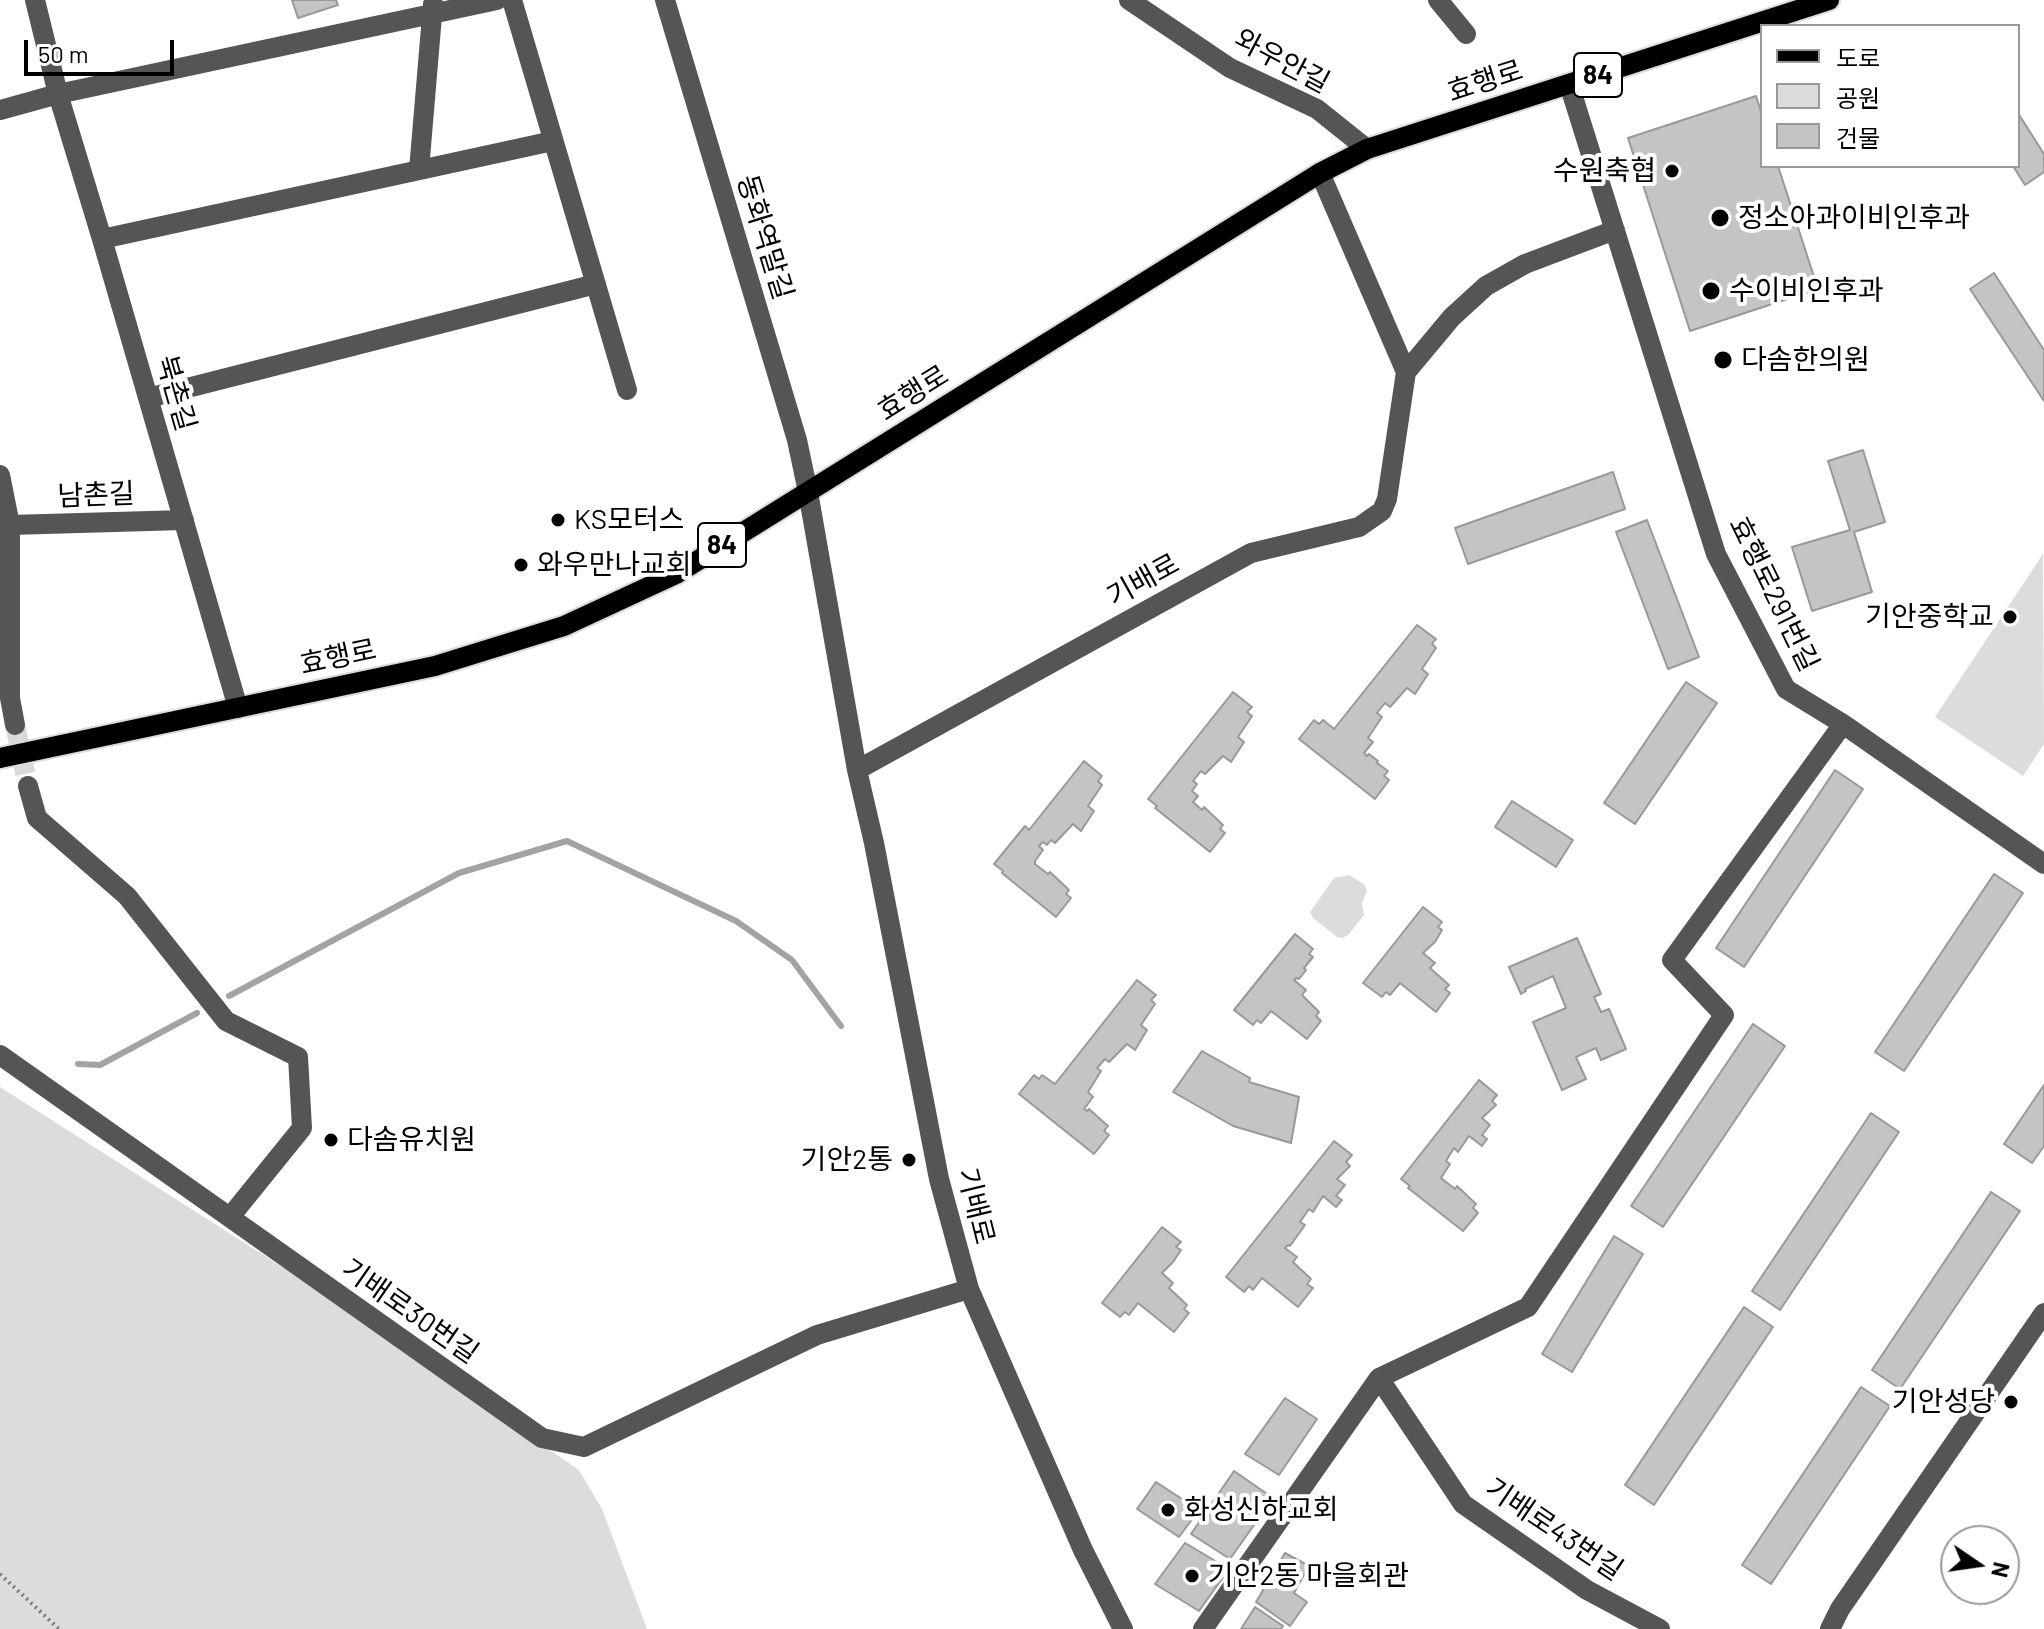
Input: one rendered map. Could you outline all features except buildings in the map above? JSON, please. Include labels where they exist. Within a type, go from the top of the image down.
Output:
[{"type":"main road","name":"효행로","points":[[0,758],[435,666],[564,626],[676,574],[1320,173],[1367,149],[1829,0]]},
{"type":"street","name":"북촌길","points":[[35,0],[58,94],[238,708]]},
{"type":"street","points":[[0,110],[433,7],[497,0]]},
{"type":"street","points":[[512,0],[627,390]]},
{"type":"street","name":"동화역말길","points":[[665,0],[797,440],[808,492]]},
{"type":"street","name":"와우안길","points":[[1129,0],[1230,68],[1317,109],[1367,149]]},
{"type":"street","points":[[1438,0],[1466,34]]},
{"type":"street","points":[[419,170],[433,7]]},
{"type":"street","name":"효행로291번길","points":[[1569,84],[1716,554],[1786,689],[1843,724],[2044,864]]},
{"type":"street","points":[[102,239],[553,141]]},
{"type":"street","points":[[1320,173],[1406,372],[1452,317],[1486,286],[1534,259],[1615,230]]},
{"type":"street","points":[[148,398],[596,284]]},
{"type":"street","name":"기배로","points":[[857,770],[1251,553],[1359,527],[1382,511],[1387,499],[1406,372]]},
{"type":"street","points":[[0,475],[10,525],[10,698],[15,725]]},
{"type":"street","name":"기배로","points":[[808,492],[857,770],[939,1179],[969,1289],[1077,1536],[1123,1629]]},
{"type":"street","name":"남촌길","points":[[10,525],[184,520]]},
{"type":"street","points":[[1203,1629],[1379,1378],[1528,1307],[1724,1015],[1672,960],[1843,724]]},
{"type":"street","points":[[28,786],[37,818],[127,896],[226,1021],[298,1057],[302,1128],[230,1217]]},
{"type":"street","name":"기배로30번길","points":[[0,1055],[542,1438],[584,1447],[817,1335],[969,1289]]},
{"type":"street","points":[[1830,1629],[1841,1619],[2044,1313]]},
{"type":"street","name":"기배로43번길","points":[[1379,1378],[1463,1504],[1587,1590],[1660,1629]]},
{"type":"path","points":[[0,1574],[59,1629]]},
{"type":"green space","name":"기안중학교","points":[[2043,554],[2044,744],[2023,776],[1935,717]]},
{"type":"green space","points":[[1349,875],[1364,884],[1367,891],[1362,903],[1364,915],[1342,938],[1313,918],[1310,912],[1334,878]]},
{"type":"green space","points":[[0,1087],[298,1277],[579,1470],[602,1509],[647,1629],[0,1629]]},
{"type":"waterway","points":[[229,996],[459,873],[567,841],[736,921],[792,960],[841,1026]]},
{"type":"waterway","points":[[78,1064],[100,1065],[197,1013]]},
{"type":"tunnel","points":[[15,725],[28,786]]},
{"type":"place","name":"수원축협","points":[[1672,171]]},
{"type":"place","name":"정소아과이비인후과","points":[[1720,218]]},
{"type":"place","name":"수이비인후과","points":[[1711,291]]},
{"type":"place","name":"다솜한의원","points":[[1723,360]]},
{"type":"place","name":"KS모터스","points":[[558,520]]},
{"type":"place","name":"와우만나교회","points":[[521,565]]},
{"type":"place","name":"기안중학교","points":[[2010,617]]},
{"type":"place","name":"다솜유치원","points":[[331,1140]]},
{"type":"place","name":"기안2통","points":[[909,1160]]},
{"type":"place","name":"기안성당","points":[[2011,1402]]},
{"type":"place","name":"화성신하교회","points":[[1168,1510]]},
{"type":"place","name":"기안2동 마을회관","points":[[1192,1576]]}]
